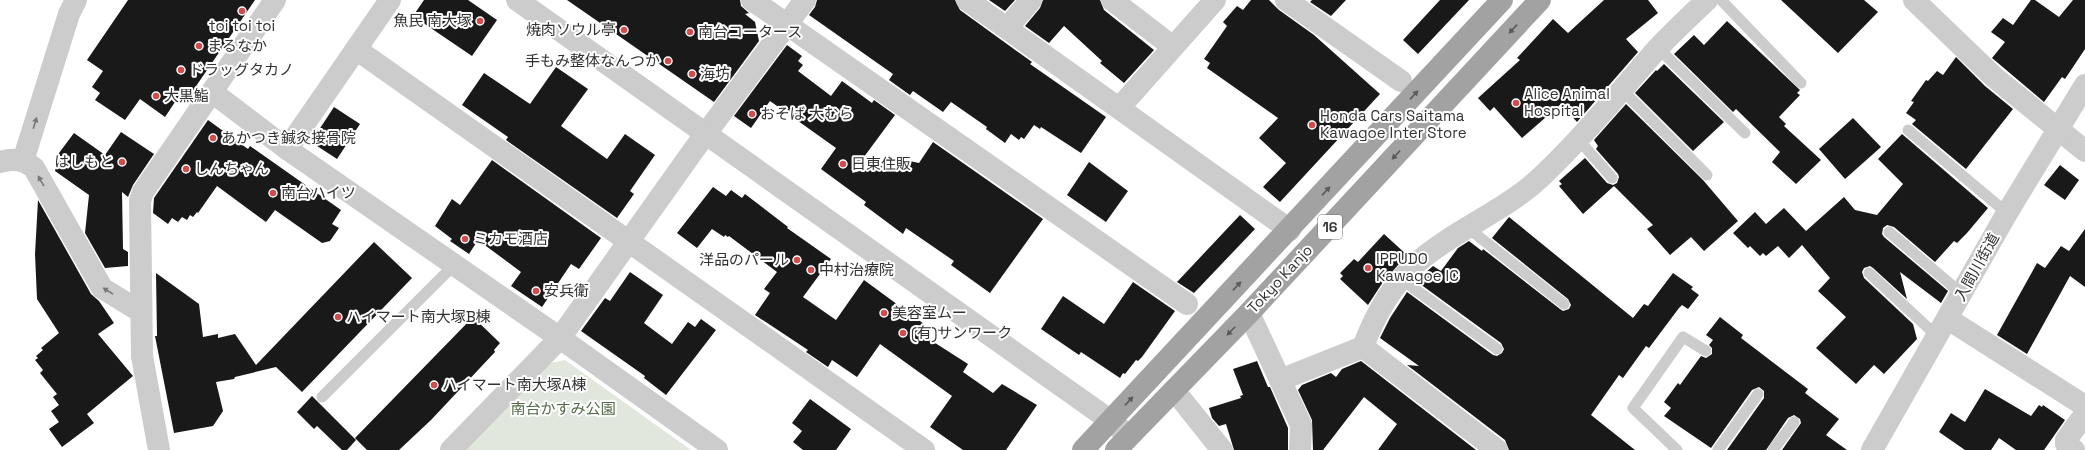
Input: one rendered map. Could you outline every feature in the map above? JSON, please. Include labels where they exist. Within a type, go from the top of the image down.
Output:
[{"type":"highway","name":"Tokyo Kanjo","points":[[1083,450],[1290,230],[1502,0]]},
{"type":"highway","name":"Tokyo Kanjo","points":[[1123,443],[1249,313],[1540,0]]},
{"type":"street","points":[[23,160],[69,14],[76,0]]},
{"type":"street","points":[[159,450],[142,356],[140,201],[143,192],[275,0]]},
{"type":"street","points":[[287,149],[390,0]]},
{"type":"street","points":[[517,0],[705,135],[1111,421],[1123,443]]},
{"type":"street","points":[[752,0],[1186,304]]},
{"type":"street","points":[[451,450],[560,338],[705,135],[806,0]]},
{"type":"street","points":[[967,0],[1120,107],[1290,230]]},
{"type":"street","points":[[1007,28],[1031,0]]},
{"type":"street","points":[[1112,0],[1173,47]]},
{"type":"street","points":[[1120,107],[1215,0]]},
{"type":"street","points":[[1286,0],[1401,81]]},
{"type":"street","points":[[1280,380],[1363,347],[1372,323],[1384,302],[1401,280],[1418,262],[1500,208],[1540,178],[1579,140],[1658,48],[1707,0]]},
{"type":"street","points":[[1914,0],[1994,77],[2057,130],[2085,151]]},
{"type":"street","points":[[356,49],[924,450]]},
{"type":"street","name":"入間川街道","points":[[1872,450],[2007,213],[2085,85]]},
{"type":"street","points":[[212,92],[287,149],[560,338],[717,450]]},
{"type":"street","points":[[0,162],[10,159],[23,160],[34,168],[102,288],[141,312]]},
{"type":"street","points":[[1249,313],[1301,425],[1300,450]]},
{"type":"street","points":[[1943,327],[2085,406]]},
{"type":"street","points":[[1363,347],[1497,450]]},
{"type":"street","points":[[1174,390],[1222,450]]},
{"type":"street","points":[[2074,450],[2066,444],[2066,440],[2085,414]]},
{"type":"lane","points":[[1721,0],[1802,83]]},
{"type":"lane","points":[[1658,48],[1745,132]]},
{"type":"lane","points":[[1622,90],[1707,175]]},
{"type":"lane","points":[[1908,130],[2007,213]]},
{"type":"lane","points":[[1579,140],[1612,178]]},
{"type":"lane","points":[[1468,228],[1564,304]]},
{"type":"lane","points":[[1889,232],[1962,294]]},
{"type":"lane","points":[[322,397],[454,265]]},
{"type":"lane","points":[[1869,273],[1943,327]]},
{"type":"lane","points":[[1401,280],[1497,349]]},
{"type":"lane","points":[[1677,450],[1633,408],[1683,337],[1706,351]]},
{"type":"lane","points":[[1718,450],[1758,394]]},
{"type":"lane","points":[[1773,450],[1794,422]]},
{"type":"green space","name":"南台かすみ公園","points":[[565,360],[691,450],[466,450],[550,363]]},
{"type":"building","points":[[128,0],[255,0],[192,92],[185,87],[165,117],[140,99],[125,120],[95,100],[100,93],[92,87],[103,71],[87,60]]},
{"type":"building","points":[[424,0],[468,0],[497,20],[472,56],[413,16]]},
{"type":"building","points":[[567,0],[740,0],[741,6],[749,13],[745,14],[755,22],[759,41],[714,102]]},
{"type":"building","points":[[817,0],[955,0],[960,10],[1032,62],[1030,64],[1106,117],[1081,153],[1041,127],[1040,129],[1034,125],[1024,139],[1021,137],[1019,140],[1011,134],[1005,143],[986,129],[987,127],[951,102],[943,112],[913,91],[910,95],[889,80],[893,74],[809,15],[815,7]]},
{"type":"building","points":[[989,0],[1015,0],[1005,11]]},
{"type":"building","points":[[1043,0],[1100,0],[1104,10],[1154,50],[1124,83],[1100,63],[1102,61],[1064,26],[1049,43],[1025,26],[1040,8]]},
{"type":"building","name":"Honda Cars Saitama Kawagoe Inter Store","points":[[1251,0],[1269,0],[1279,10],[1314,35],[1380,94],[1280,202],[1263,187],[1286,163],[1259,138],[1278,118],[1207,68],[1210,63],[1204,59],[1227,26],[1223,22],[1237,6],[1243,10]]},
{"type":"building","points":[[1312,0],[1346,0],[1331,16],[1310,2]]},
{"type":"building","points":[[1440,0],[1469,0],[1418,54],[1403,40]]},
{"type":"building","points":[[1604,0],[1648,0],[1658,13],[1626,39],[1638,52],[1577,122],[1561,104],[1522,138],[1494,107],[1490,111],[1478,98],[1520,60],[1517,58],[1553,19],[1568,33]]},
{"type":"building","points":[[1781,0],[1864,0],[1878,12],[1838,53]]},
{"type":"building","points":[[2031,0],[2035,0],[2059,17],[2073,0],[2085,0],[2085,49],[2065,79],[2062,77],[2044,102],[1992,58],[2005,42],[1991,32],[2003,18],[2013,25]]},
{"type":"building","points":[[1727,21],[1800,90],[1797,93],[1800,95],[1779,117],[1786,124],[1784,126],[1821,160],[1796,184],[1772,162],[1780,152],[1736,109],[1733,112],[1674,54],[1694,35],[1704,45]]},
{"type":"building","points":[[787,45],[802,56],[798,61],[803,65],[798,71],[831,96],[842,81],[872,103],[874,100],[895,115],[852,173],[905,160],[919,163],[933,142],[1043,219],[990,293],[951,265],[954,261],[906,228],[903,234],[864,205],[866,202],[821,169],[836,148],[770,101],[751,128],[734,116]]},
{"type":"building","points":[[1956,57],[1985,86],[2013,109],[1966,169],[1912,124],[1916,120],[1906,113],[1914,102],[1911,101],[1926,80],[1928,81],[1937,71],[1943,75]]},
{"type":"building","points":[[1664,64],[1724,122],[1693,151],[1635,93],[1656,70],[1657,71]]},
{"type":"building","points":[[556,67],[588,89],[561,126],[607,159],[625,134],[655,155],[630,191],[634,194],[617,218],[506,140],[508,137],[462,105],[484,73],[530,104]]},
{"type":"building","points":[[1626,104],[1703,180],[1738,221],[1704,251],[1691,237],[1670,255],[1647,229],[1653,225],[1614,186],[1583,214],[1559,186],[1562,184],[1559,181],[1585,158],[1607,183],[1613,185],[1617,183],[1619,177],[1618,174],[1596,149],[1598,146],[1594,140]]},
{"type":"building","points":[[334,107],[360,124],[337,159],[311,142]]},
{"type":"building","points":[[1853,118],[1881,147],[1845,179],[1819,149]]},
{"type":"building","points":[[208,120],[248,149],[250,146],[341,210],[332,224],[339,228],[330,241],[322,243],[275,210],[266,222],[217,186],[198,213],[197,212],[193,217],[190,215],[187,220],[182,217],[178,222],[172,218],[168,224],[153,213],[154,198]]},
{"type":"building","points":[[121,132],[154,154],[133,185],[128,197],[122,192],[123,249],[128,252],[128,266],[105,268],[85,233],[89,195],[55,171],[59,153],[74,133],[105,155]]},
{"type":"building","points":[[1902,134],[1988,208],[1967,233],[1957,243],[1954,241],[1935,262],[1894,227],[1887,225],[1883,228],[1882,234],[1884,237],[1948,291],[1941,303],[1900,272],[1907,299],[1873,268],[1870,266],[1864,268],[1862,272],[1864,278],[1913,324],[1917,339],[1884,374],[1874,365],[1856,384],[1816,348],[1846,317],[1818,291],[1830,278],[1802,245],[1789,258],[1778,246],[1766,256],[1763,253],[1760,256],[1750,246],[1748,248],[1733,233],[1755,212],[1766,224],[1784,208],[1806,231],[1844,197],[1855,210],[1877,215],[1903,184],[1878,159]]},
{"type":"building","points":[[492,160],[601,238],[579,269],[571,264],[542,307],[511,286],[521,272],[478,240],[469,254],[450,241],[452,239],[435,226],[452,199],[460,205]]},
{"type":"building","points":[[1089,162],[1128,191],[1106,222],[1067,195]]},
{"type":"building","points":[[2060,165],[2079,180],[2065,200],[2044,185]]},
{"type":"building","points":[[713,187],[726,196],[731,190],[742,198],[745,194],[788,227],[787,228],[831,259],[803,297],[836,320],[864,280],[924,324],[918,332],[968,364],[963,372],[993,393],[1002,384],[1037,405],[1006,450],[963,450],[930,427],[952,396],[880,344],[857,377],[832,360],[828,367],[806,352],[808,350],[755,315],[770,293],[764,289],[777,272],[729,236],[728,237],[725,235],[724,237],[712,229],[697,248],[677,233]]},
{"type":"building","points":[[38,200],[91,294],[99,301],[114,323],[98,334],[133,376],[87,414],[94,423],[62,447],[49,429],[59,422],[51,411],[59,405],[53,397],[57,394],[40,373],[43,370],[35,360],[38,358],[36,356],[43,350],[41,348],[59,333],[37,299],[35,254]]},
{"type":"building","points":[[1240,215],[1255,229],[1194,293],[1177,282]]},
{"type":"building","points":[[1509,217],[1633,318],[1644,304],[1648,306],[1673,273],[1693,287],[1691,289],[1699,295],[1688,309],[1682,305],[1679,308],[1649,348],[1646,346],[1623,378],[1619,375],[1591,415],[1635,450],[1509,450],[1505,440],[1407,365],[1419,366],[1380,338],[1390,318],[1407,292],[1493,355],[1497,356],[1502,353],[1504,349],[1501,343],[1416,281],[1433,266],[1441,271],[1458,248],[1469,241],[1482,251],[1483,249],[1560,309],[1563,311],[1569,309],[1571,305],[1568,299],[1492,238]]},
{"type":"building","points":[[2085,229],[2085,287],[2070,276],[2027,354],[1997,335],[2037,263],[2045,268],[2061,246],[2069,251]]},
{"type":"building","name":"IPPUDO Kawagoe IC","points":[[1384,234],[1407,255],[1383,282],[1368,305],[1340,279],[1343,276],[1340,273],[1354,259],[1358,262]]},
{"type":"building","points":[[374,242],[412,278],[302,392],[276,367],[235,377],[234,379],[216,382],[223,411],[213,426],[174,433],[155,336],[157,336],[156,273],[199,304],[203,337],[218,334],[218,338],[235,334],[256,365]]},
{"type":"building","points":[[630,272],[663,295],[644,323],[672,344],[688,322],[695,327],[701,319],[716,330],[666,395],[644,378],[645,376],[581,331],[605,298],[610,301]]},
{"type":"building","points":[[1133,282],[1175,311],[1142,357],[1138,361],[1136,360],[1120,378],[1081,352],[1079,355],[1041,329],[1063,296],[1104,324]]},
{"type":"building","name":"ハイマート南大塚A棟","points":[[473,317],[500,343],[494,350],[495,352],[431,420],[399,450],[367,450],[355,438]]},
{"type":"building","points":[[1720,317],[1743,335],[1741,338],[1808,389],[1805,393],[1839,419],[1826,435],[1847,450],[1782,450],[1801,423],[1800,419],[1794,415],[1788,418],[1766,450],[1727,450],[1764,398],[1764,391],[1759,387],[1752,390],[1711,448],[1664,416],[1671,408],[1664,402],[1678,383],[1680,385],[1701,356],[1706,358],[1712,354],[1712,348],[1709,345],[1713,340],[1706,335]]},
{"type":"building","points":[[1257,361],[1288,428],[1288,450],[1234,450],[1226,424],[1219,426],[1212,418],[1209,408],[1241,398],[1240,396],[1243,395],[1233,369]]},
{"type":"building","points":[[1361,361],[1476,450],[1378,450],[1397,424],[1364,397],[1323,450],[1313,450],[1312,420],[1298,390],[1302,385],[1331,373],[1336,377],[1342,369]]},
{"type":"building","points":[[1985,389],[2031,416],[2039,405],[2042,407],[2043,405],[2065,420],[2044,450],[2016,450],[1999,438],[1991,450],[1965,450],[1939,432],[1951,413],[1965,422]]},
{"type":"building","points":[[312,396],[356,440],[347,450],[342,450],[317,426],[314,429],[297,412]]},
{"type":"building","points":[[810,399],[851,429],[836,450],[803,450],[793,442],[802,431],[792,423]]},
{"type":"place","name":"toi toi toi","points":[[242,11]]},
{"type":"place","name":"魚民 南大塚","points":[[480,21]]},
{"type":"place","name":"焼肉ソウル亭","points":[[624,30]]},
{"type":"place","name":"南台コータース","points":[[690,32]]},
{"type":"place","name":"まるなか","points":[[199,46]]},
{"type":"place","name":"手もみ整体なんつか","points":[[668,61]]},
{"type":"place","name":"ドラッグタカノ","points":[[181,70]]},
{"type":"place","name":"海坊","points":[[692,74]]},
{"type":"place","name":"大黒鮨","points":[[156,96]]},
{"type":"place","name":"Alice Animal Hospital","points":[[1516,103]]},
{"type":"place","name":"おそば 大むら","points":[[752,114]]},
{"type":"place","name":"Honda Cars Saitama Kawagoe Inter Store","points":[[1312,125]]},
{"type":"place","name":"あかつき鍼灸接骨院","points":[[213,138]]},
{"type":"place","name":"はしもと","points":[[122,162]]},
{"type":"place","name":"日東住販","points":[[843,164]]},
{"type":"place","name":"しんちゃん","points":[[186,169]]},
{"type":"place","name":"南台ハイツ","points":[[273,193]]},
{"type":"place","name":"ミカモ酒店","points":[[465,239]]},
{"type":"place","name":"洋品のパール","points":[[797,260]]},
{"type":"place","name":"IPPUDO Kawagoe IC","points":[[1368,268]]},
{"type":"place","name":"中村治療院","points":[[811,270]]},
{"type":"place","name":"安兵衛","points":[[536,291]]},
{"type":"place","name":"美容室ムー","points":[[884,313]]},
{"type":"place","name":"ハイマート南大塚B棟","points":[[338,317]]},
{"type":"place","name":"(有)サンワーク","points":[[903,333]]},
{"type":"place","name":"ハイマート南大塚A棟","points":[[434,385]]}]
